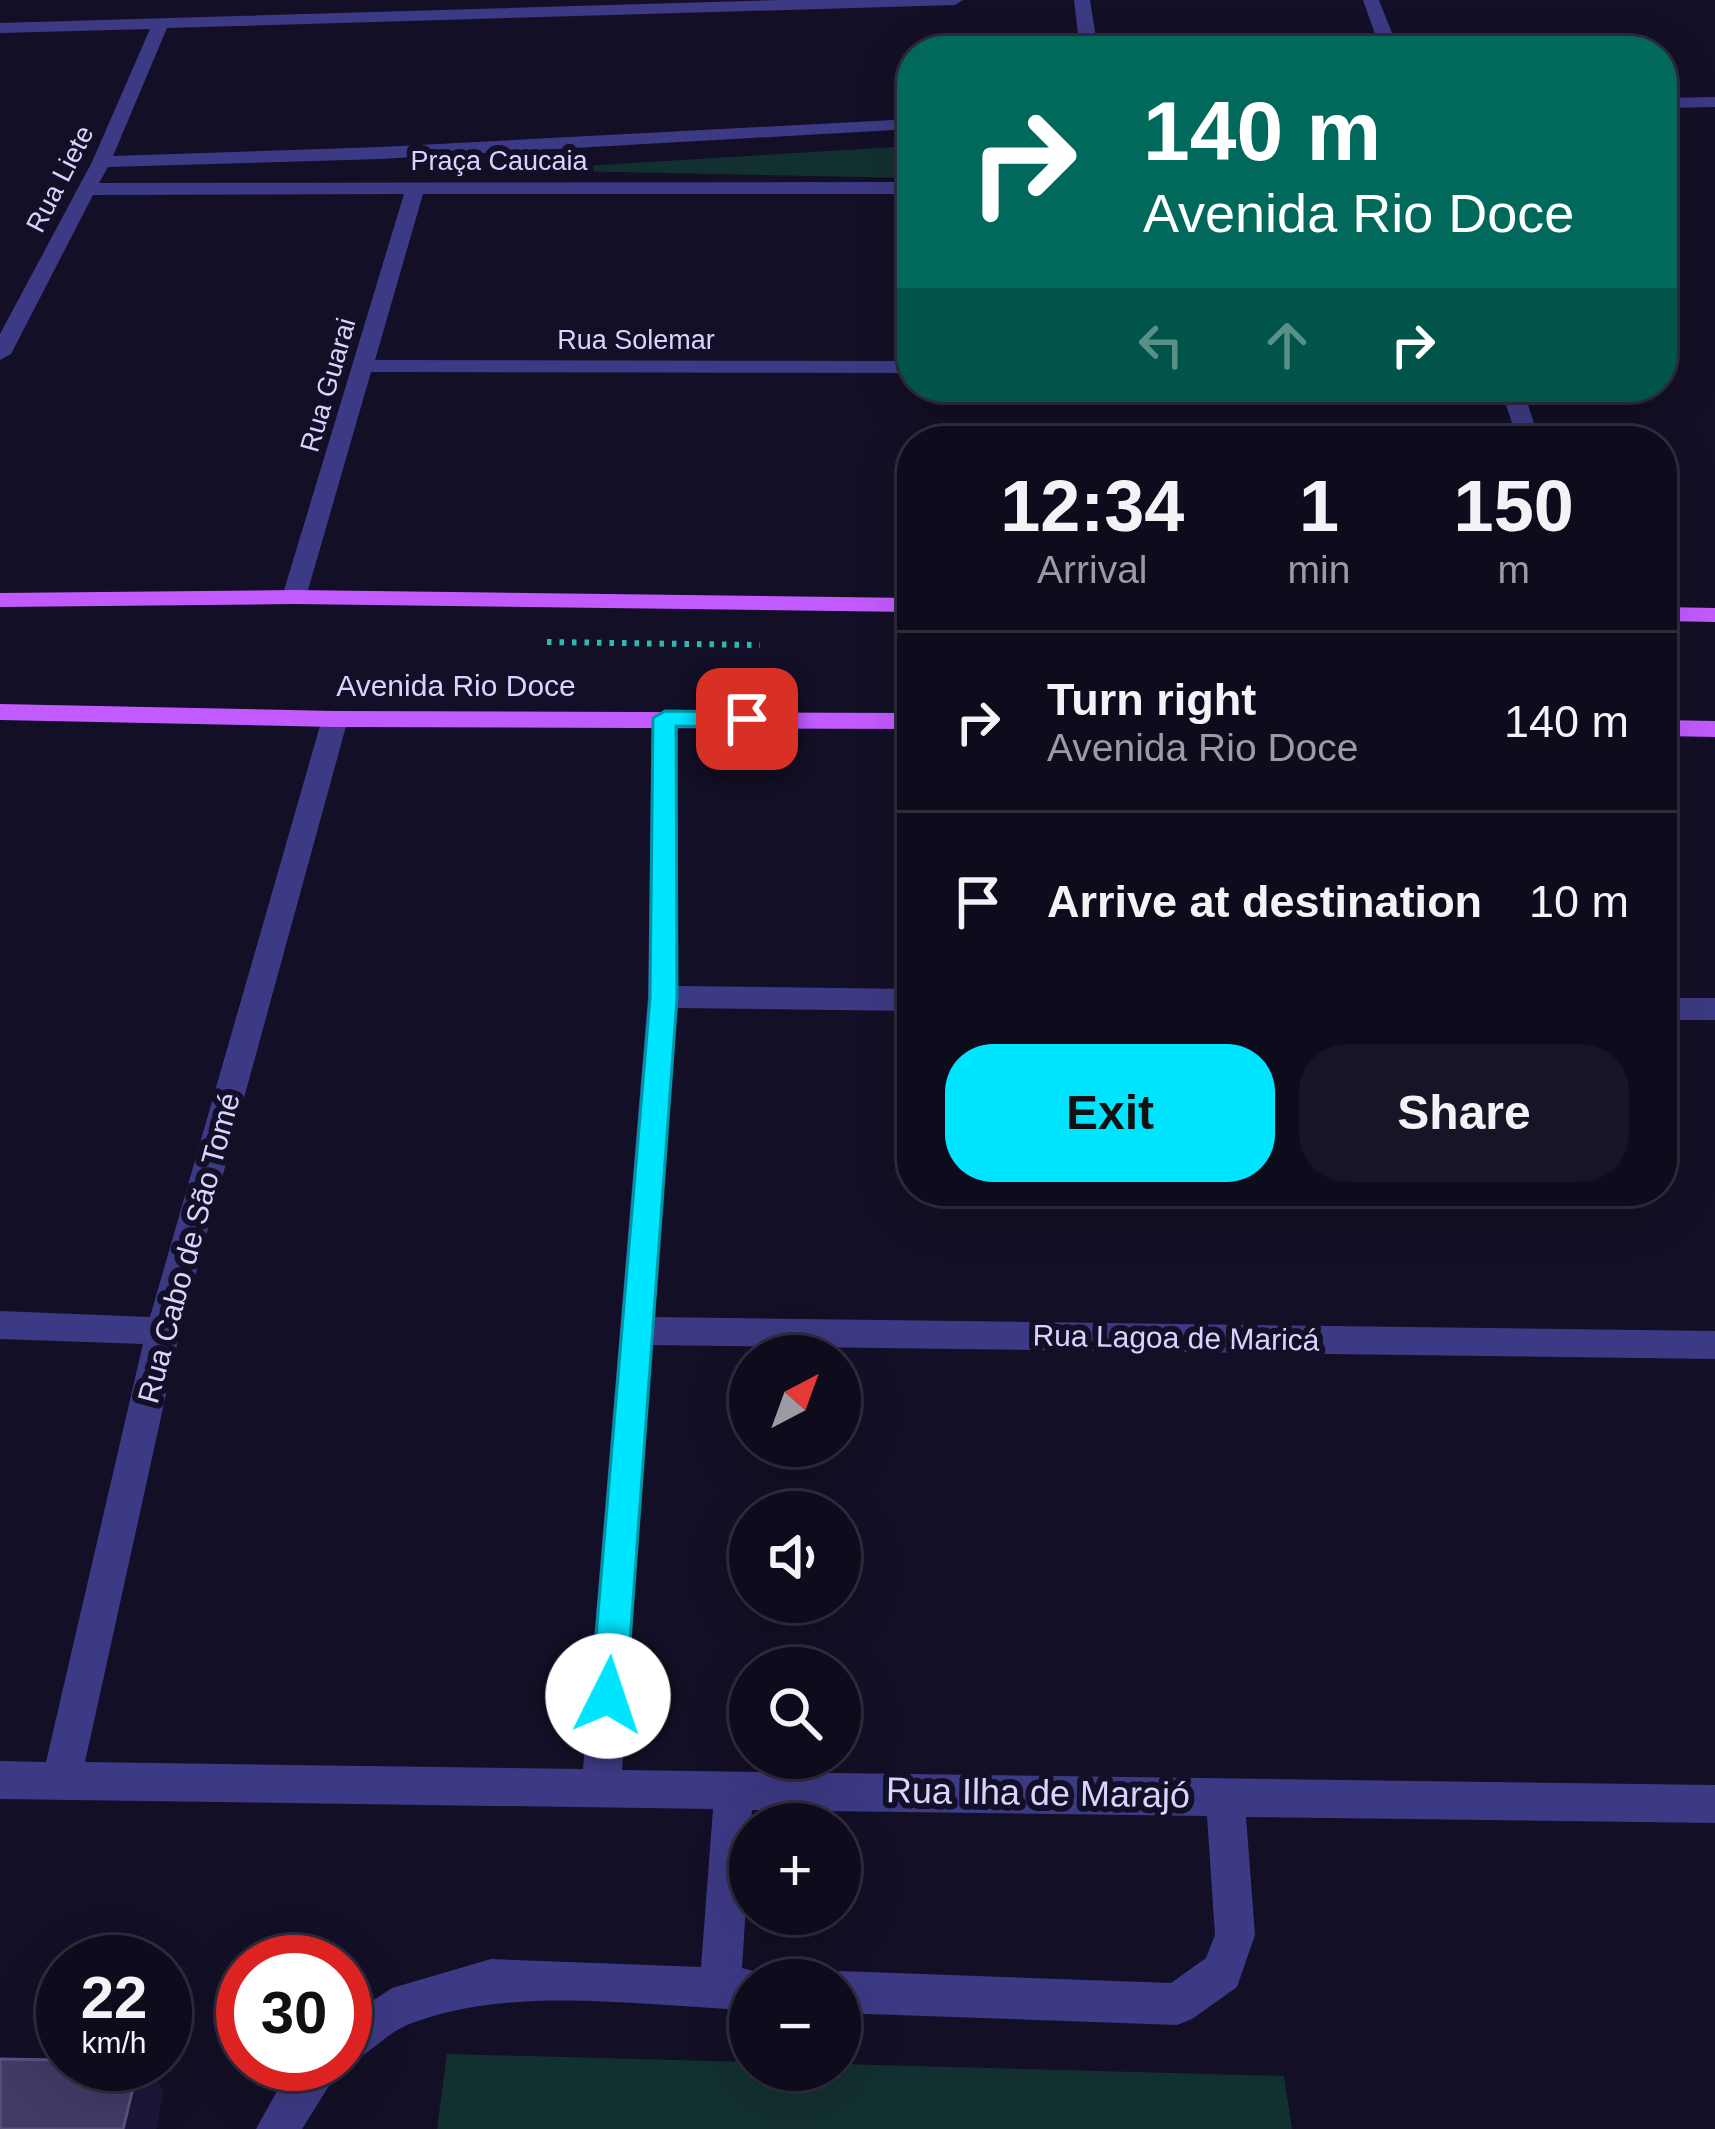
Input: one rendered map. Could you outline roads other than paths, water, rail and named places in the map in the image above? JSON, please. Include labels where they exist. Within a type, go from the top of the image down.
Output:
[{"type":"main road","points":[[0,600],[294,597],[897,604]]},
{"type":"main road","points":[[1677,614],[1715,615]]},
{"type":"main road","name":"Avenida Rio Doce","points":[[0,712],[335,719],[897,721]]},
{"type":"main road","points":[[1677,728],[1715,729]]},
{"type":"street","points":[[0,28],[531,7],[955,0]]},
{"type":"street","points":[[1082,0],[1087,36]]},
{"type":"street","points":[[1371,0],[1384,36]]},
{"type":"street","name":"Rua Liete","points":[[0,353],[101,162],[160,25]]},
{"type":"street","points":[[1677,103],[1715,102]]},
{"type":"street","name":"Praça Caucaia","points":[[101,162],[381,154],[897,125]]},
{"type":"street","points":[[449,188],[452,149]]},
{"type":"street","points":[[380,188],[381,154]]},
{"type":"street","name":"Rua Guarai","points":[[294,597],[415,188]]},
{"type":"street","name":"Praça Caucaia","points":[[87,189],[897,188]]},
{"type":"street","name":"Rua Solemar","points":[[361,367],[897,367]]},
{"type":"street","points":[[601,1787],[663,998],[665,718]]},
{"type":"street","name":"Rua Cabo de São Tomé","points":[[61,1782],[164,1331],[335,719]]},
{"type":"street","points":[[663,998],[897,1000]]},
{"type":"street","points":[[1677,1009],[1715,1010]]},
{"type":"street","points":[[0,1324],[164,1331]]},
{"type":"street","name":"Rua Lagoa de Maricá","points":[[636,1331],[1715,1345]]},
{"type":"street","name":"Rua Ilha de Marajó","points":[[0,1780],[1715,1804]]},
{"type":"street","points":[[734,1788],[735,1959]]},
{"type":"street","points":[[861,1993],[1178,2004],[1222,1972],[1235,1935],[1225,1794]]},
{"type":"street","points":[[372,2024],[392,2009],[491,1980],[729,1989]]},
{"type":"street","points":[[278,2129],[300,2091]]}]
